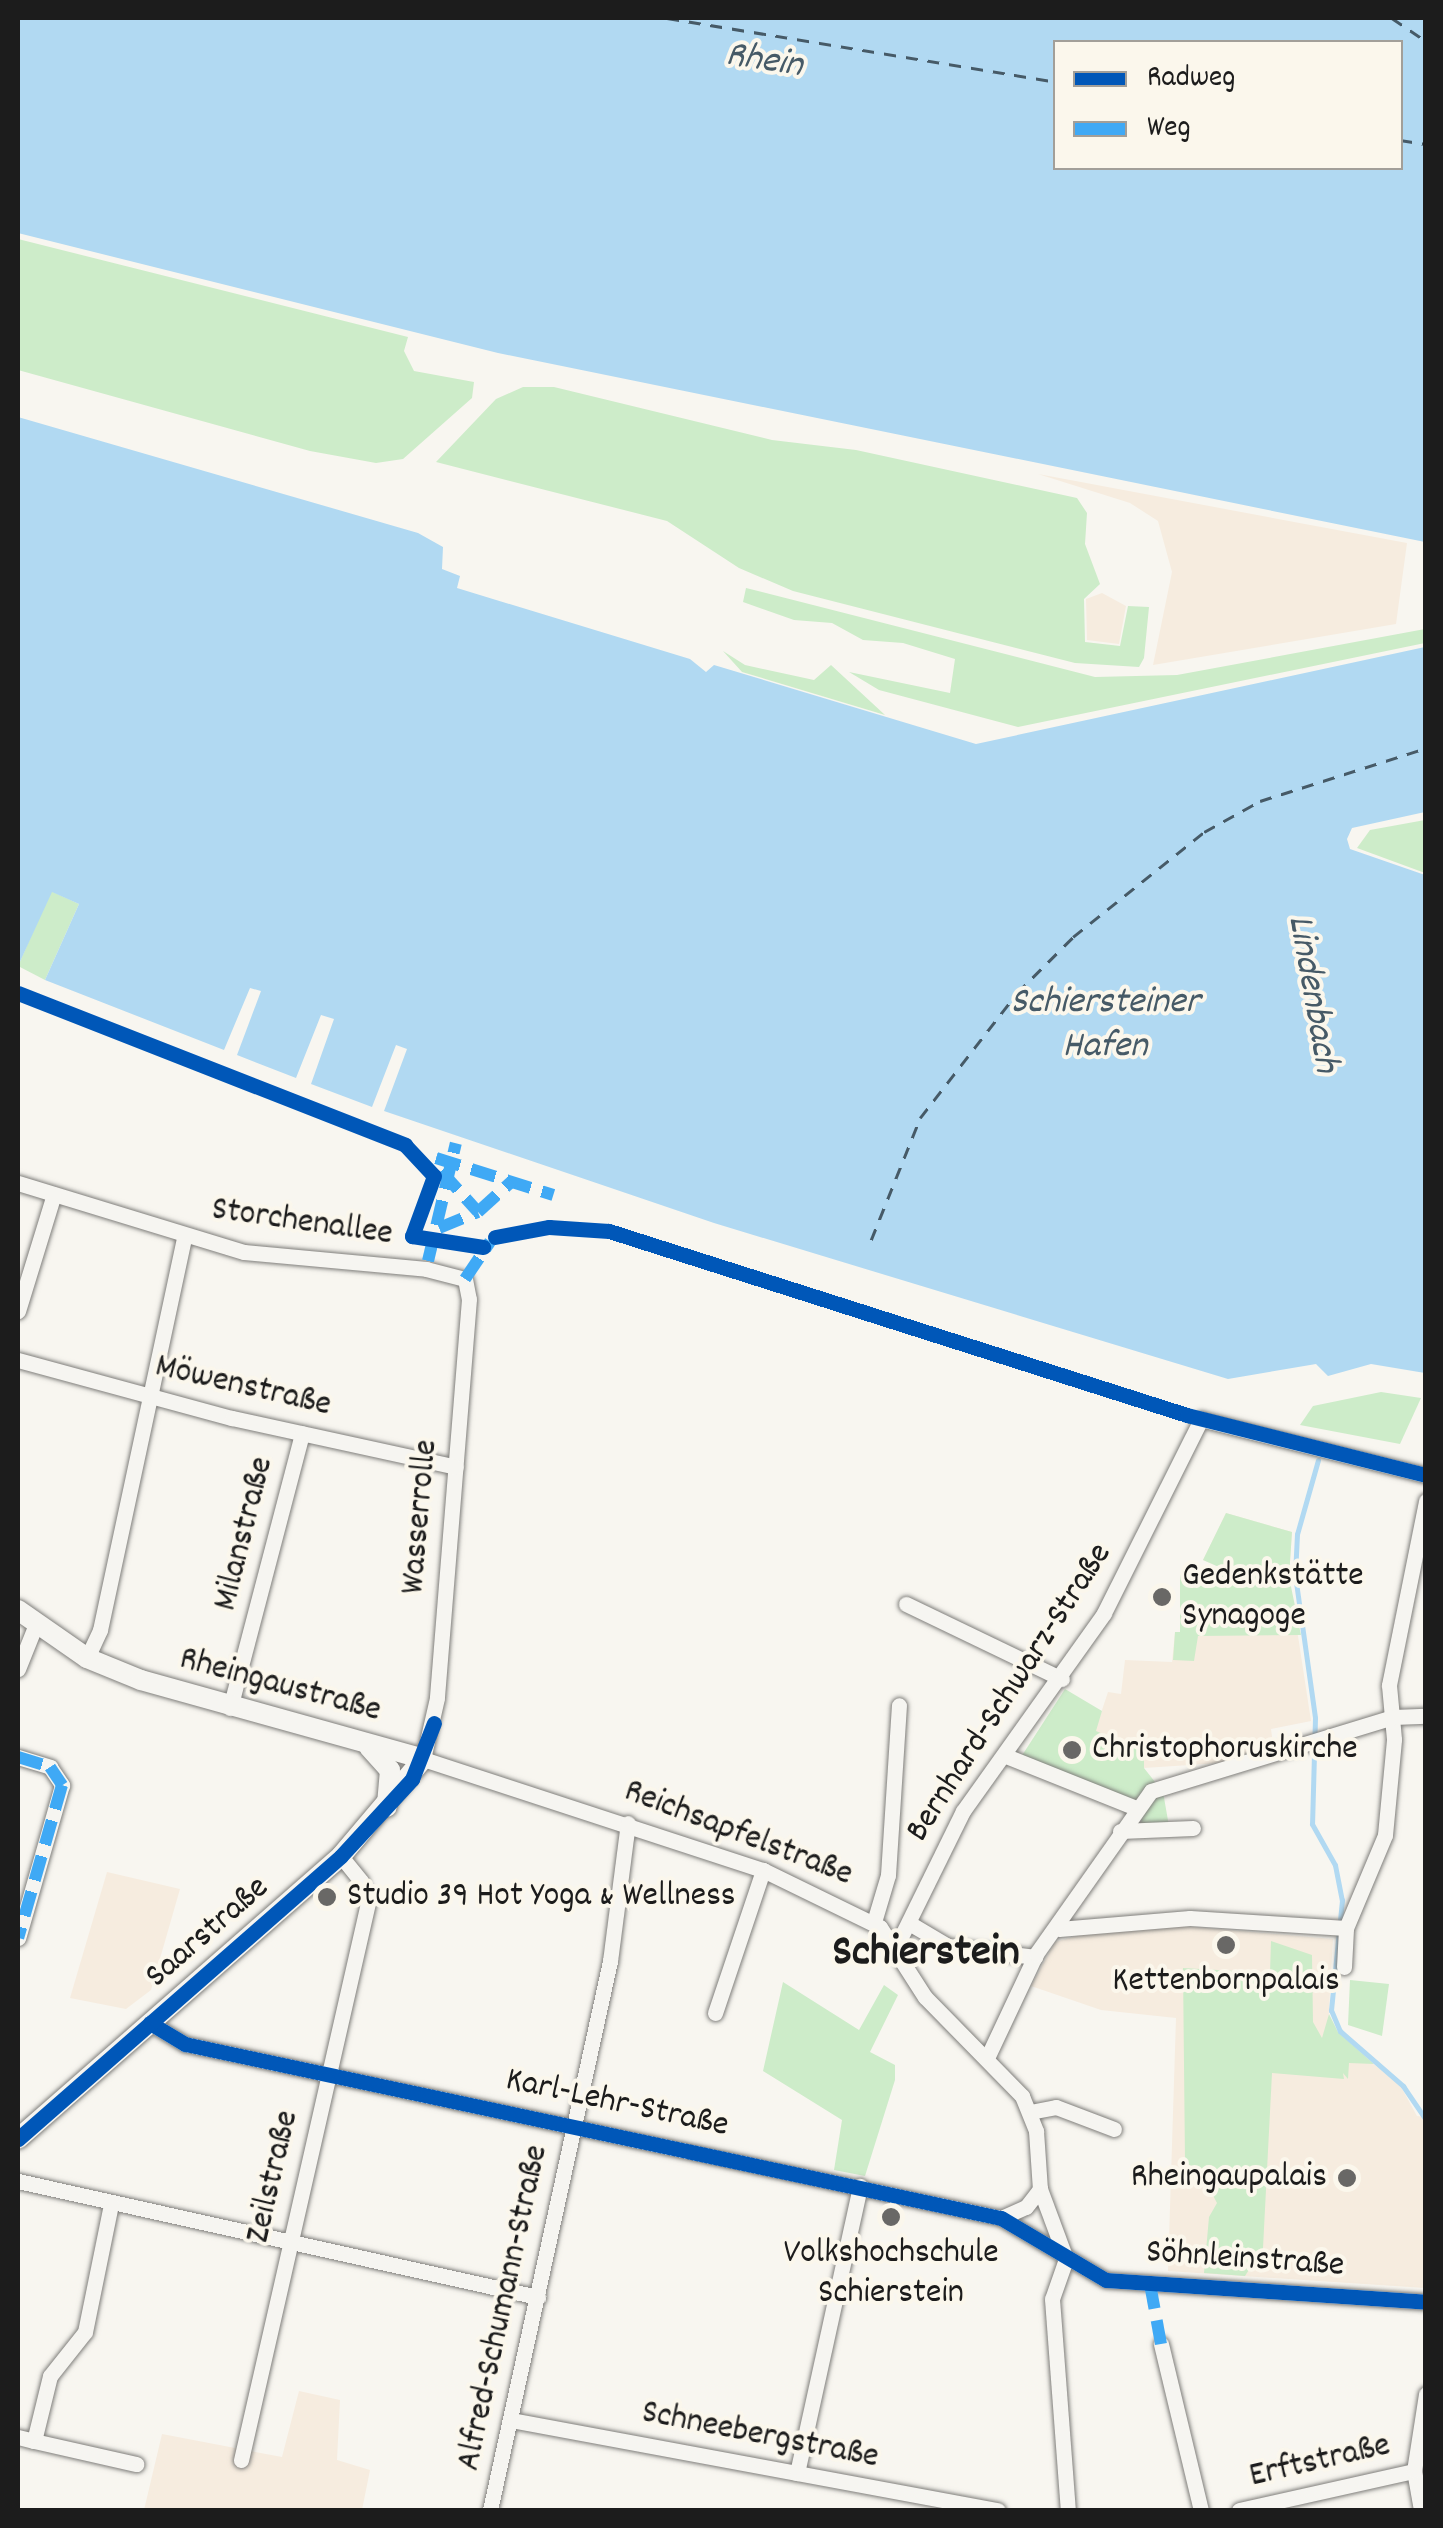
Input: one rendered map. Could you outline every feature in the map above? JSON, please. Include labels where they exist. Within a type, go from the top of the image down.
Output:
[{"type":"main road","name":"Rheingaustraße","points":[[18,1610],[121,1672],[230,1708],[423,1759]]},
{"type":"main road","points":[[367,1745],[390,1770],[387,1809]]},
{"type":"main road","name":"Saarstraße","points":[[18,2138],[342,1856],[387,1809],[423,1759]]},
{"type":"street","name":"Storchenallee","points":[[18,1182],[184,1237],[269,1256],[426,1269],[465,1279]]},
{"type":"street","points":[[18,1311],[54,1194]]},
{"type":"street","points":[[89,1656],[184,1237]]},
{"type":"street","name":"Wasserrolle","points":[[423,1759],[436,1698],[469,1298],[465,1279]]},
{"type":"street","name":"Möwenstraße","points":[[18,1360],[146,1395],[456,1468]]},
{"type":"street","name":"Bernhard-Schwarz-Straße","points":[[898,1946],[954,1827],[1062,1680],[1123,1579],[1201,1419],[1426,1475]]},
{"type":"street","name":"Milanstraße","points":[[230,1708],[302,1433]]},
{"type":"street","points":[[1344,1967],[1339,1928],[1386,1834],[1392,1717],[1389,1684],[1426,1500]]},
{"type":"street","points":[[906,1604],[1062,1680]]},
{"type":"street","points":[[18,1669],[36,1624]]},
{"type":"street","points":[[874,1922],[888,1876],[899,1704]]},
{"type":"street","points":[[987,2058],[1035,1957],[1059,1928],[1136,1808],[1166,1784],[1314,1746],[1392,1717],[1426,1716]]},
{"type":"street","points":[[1006,1756],[1136,1808]]},
{"type":"street","points":[[18,1757],[50,1768],[62,1785],[18,1938]]},
{"type":"street","name":"Reichsapfelstraße","points":[[423,1759],[763,1870],[874,1922],[898,1946],[925,1997],[987,2058],[1030,2112]]},
{"type":"street","name":"Alfred-Schumann-Straße","points":[[490,2510],[610,1960],[628,1823]]},
{"type":"street","points":[[1120,1831],[1193,1828]]},
{"type":"street","name":"Zeilstraße","points":[[241,2460],[368,1903],[361,1881],[342,1856]]},
{"type":"street","points":[[715,2013],[763,1870]]},
{"type":"street","points":[[1059,1928],[1190,1918],[1339,1928]]},
{"type":"street","points":[[910,1923],[948,1946],[1035,1957]]},
{"type":"street","name":"Karl-Lehr-Straße","points":[[150,2023],[185,2044],[1001,2218],[1066,2259]]},
{"type":"street","points":[[1068,2510],[1052,2300],[1066,2259],[1040,2189],[1030,2112],[1056,2107],[1114,2129]]},
{"type":"street","points":[[18,2181],[538,2296]]},
{"type":"street","points":[[798,2473],[860,2186]]},
{"type":"street","points":[[1001,2218],[1026,2206],[1040,2189]]},
{"type":"street","points":[[111,2204],[85,2332],[50,2376],[26,2439],[136,2464]]},
{"type":"street","name":"Söhnleinstraße","points":[[1066,2259],[1113,2280],[1426,2302]]},
{"type":"street","points":[[1161,2344],[1201,2510]]},
{"type":"street","points":[[1421,2510],[1414,2472],[1426,2394]]},
{"type":"street","name":"Schneebergstraße","points":[[510,2420],[998,2510]]},
{"type":"street","name":"Erftstraße","points":[[1239,2510],[1414,2472]]},
{"type":"shaded area","points":[[1038,474],[1407,543],[1396,624],[1153,665],[1172,572],[1158,521],[1130,503]]},
{"type":"shaded area","points":[[1102,593],[1126,606],[1119,644],[1087,640],[1086,599]]},
{"type":"shaded area","points":[[1226,1513],[1292,1532],[1289,1577],[1311,1721],[1271,1729],[1273,1744],[1220,1763],[1144,1768],[1095,1731],[1108,1692],[1121,1694],[1125,1660],[1172,1662],[1175,1632],[1180,1632],[1180,1575],[1209,1588],[1219,1567],[1203,1560]]},
{"type":"shaded area","points":[[107,1872],[180,1889],[151,1990],[126,2009],[70,1998]]},
{"type":"shaded area","points":[[1183,1926],[1333,1939],[1328,2028],[1400,2085],[1417,2116],[1425,2117],[1425,2288],[1168,2271],[1176,2018],[1101,2010],[1031,1986],[1055,1942],[1090,1932]]},
{"type":"shaded area","points":[[299,2391],[340,2400],[337,2460],[370,2470],[362,2510],[144,2510],[162,2434],[282,2457]]},
{"type":"green space","points":[[18,239],[408,337],[404,351],[414,371],[474,382],[472,398],[403,459],[376,463],[310,451],[18,370]]},
{"type":"green space","points":[[523,387],[554,387],[772,440],[856,450],[1077,498],[1087,513],[1085,544],[1100,584],[1084,599],[1085,642],[1120,646],[1128,606],[1149,607],[1144,658],[1139,667],[1075,663],[793,591],[739,568],[667,521],[436,462],[496,399]]},
{"type":"green space","points":[[746,588],[1095,677],[1177,675],[1425,629],[1425,643],[1018,727],[879,690],[849,672],[950,693],[955,659],[903,643],[863,640],[832,623],[794,620],[743,602]]},
{"type":"green space","points":[[723,651],[745,665],[814,680],[831,665],[885,715],[742,672]]},
{"type":"green space","points":[[1425,820],[1425,873],[1357,848],[1370,830]]},
{"type":"green space","points":[[51,891],[79,904],[45,980],[18,966]]},
{"type":"green space","points":[[1381,1392],[1421,1398],[1400,1444],[1300,1425],[1313,1406]]},
{"type":"green space","points":[[1226,1513],[1292,1532],[1289,1577],[1301,1635],[1198,1636],[1194,1661],[1173,1660],[1175,1632],[1180,1632],[1180,1575],[1209,1588],[1219,1567],[1203,1560]]},
{"type":"green space","points":[[1065,1689],[1102,1711],[1096,1731],[1144,1751],[1144,1768],[1163,1792],[1169,1826],[1141,1828],[1142,1809],[1021,1757]]},
{"type":"green space","points":[[1271,1941],[1312,1955],[1313,2022],[1322,2038],[1329,2014],[1338,2032],[1374,2064],[1349,2063],[1348,2079],[1343,2073],[1344,2079],[1272,2073],[1263,2248],[1245,2276],[1204,2273],[1209,2217],[1217,2203],[1202,2175],[1185,2162],[1183,1968],[1270,1973]]},
{"type":"green space","points":[[1350,1980],[1389,1984],[1382,2036],[1348,2025]]},
{"type":"green space","points":[[783,1982],[859,2030],[884,1985],[898,1995],[870,2052],[895,2065],[895,2080],[865,2176],[834,2170],[842,2120],[763,2071]]},
{"type":"water","name":"Rhein","points":[[18,18],[1425,18],[1425,542],[498,353],[18,233]]},
{"type":"water","name":"Schiersteiner Hafen","points":[[18,417],[418,533],[443,547],[442,569],[460,576],[457,588],[690,659],[706,672],[714,665],[976,744],[1425,647],[1425,812],[1352,828],[1347,839],[1350,849],[1425,875],[1425,1373],[1371,1364],[1328,1376],[1316,1364],[1228,1379],[714,1223],[384,1111],[407,1049],[396,1045],[372,1107],[311,1084],[334,1019],[321,1015],[296,1078],[237,1055],[261,991],[250,988],[224,1050],[45,980],[79,904],[52,892],[18,966]]},
{"type":"waterway","name":"Lindenbach","points":[[1318,1460],[1297,1534],[1295,1575],[1315,1718],[1312,1824],[1335,1865],[1342,1900],[1331,2010],[1340,2031],[1403,2086],[1426,2120]]},
{"type":"ferry route","points":[[667,18],[1053,82]]},
{"type":"ferry route","points":[[1392,18],[1426,41]]},
{"type":"ferry route","points":[[1403,140],[1426,144]]},
{"type":"ferry route","points":[[871,1240],[920,1118],[1017,993],[1073,937],[1204,832],[1260,801],[1426,748]]},
{"type":"marked path","points":[[428,1261],[456,1143]]},
{"type":"marked path","points":[[436,1158],[553,1195]]},
{"type":"marked path","points":[[441,1171],[478,1212]]},
{"type":"marked path","points":[[439,1228],[478,1212],[511,1182]]},
{"type":"marked path","points":[[465,1279],[490,1242]]},
{"type":"marked path","points":[[18,1757],[50,1767],[62,1785],[18,1938]]},
{"type":"marked path","points":[[1150,2284],[1161,2344]]},
{"type":"cycle path","points":[[18,993],[405,1145],[434,1176],[412,1236],[483,1247]]},
{"type":"cycle path","points":[[495,1237],[549,1227],[609,1231],[1187,1415],[1426,1475]]},
{"type":"cycle path","points":[[18,2139],[341,1856],[412,1779],[434,1723]]},
{"type":"cycle path","points":[[150,2023],[185,2044],[1001,2218],[1106,2280],[1426,2302]]},
{"type":"place","name":"Gedenkstätte Synagoge","points":[[1162,1597]]},
{"type":"place","name":"Christophoruskirche","points":[[1072,1750]]},
{"type":"place","name":"Studio 39 Hot Yoga & Wellness","points":[[327,1897]]},
{"type":"place","name":"Kettenbornpalais","points":[[1226,1945]]},
{"type":"place","name":"Rheingaupalais","points":[[1347,2178]]},
{"type":"place","name":"Volkshochschule Schierstein","points":[[891,2217]]},
{"type":"district","name":"Schierstein","points":[[926,1955]]}]
